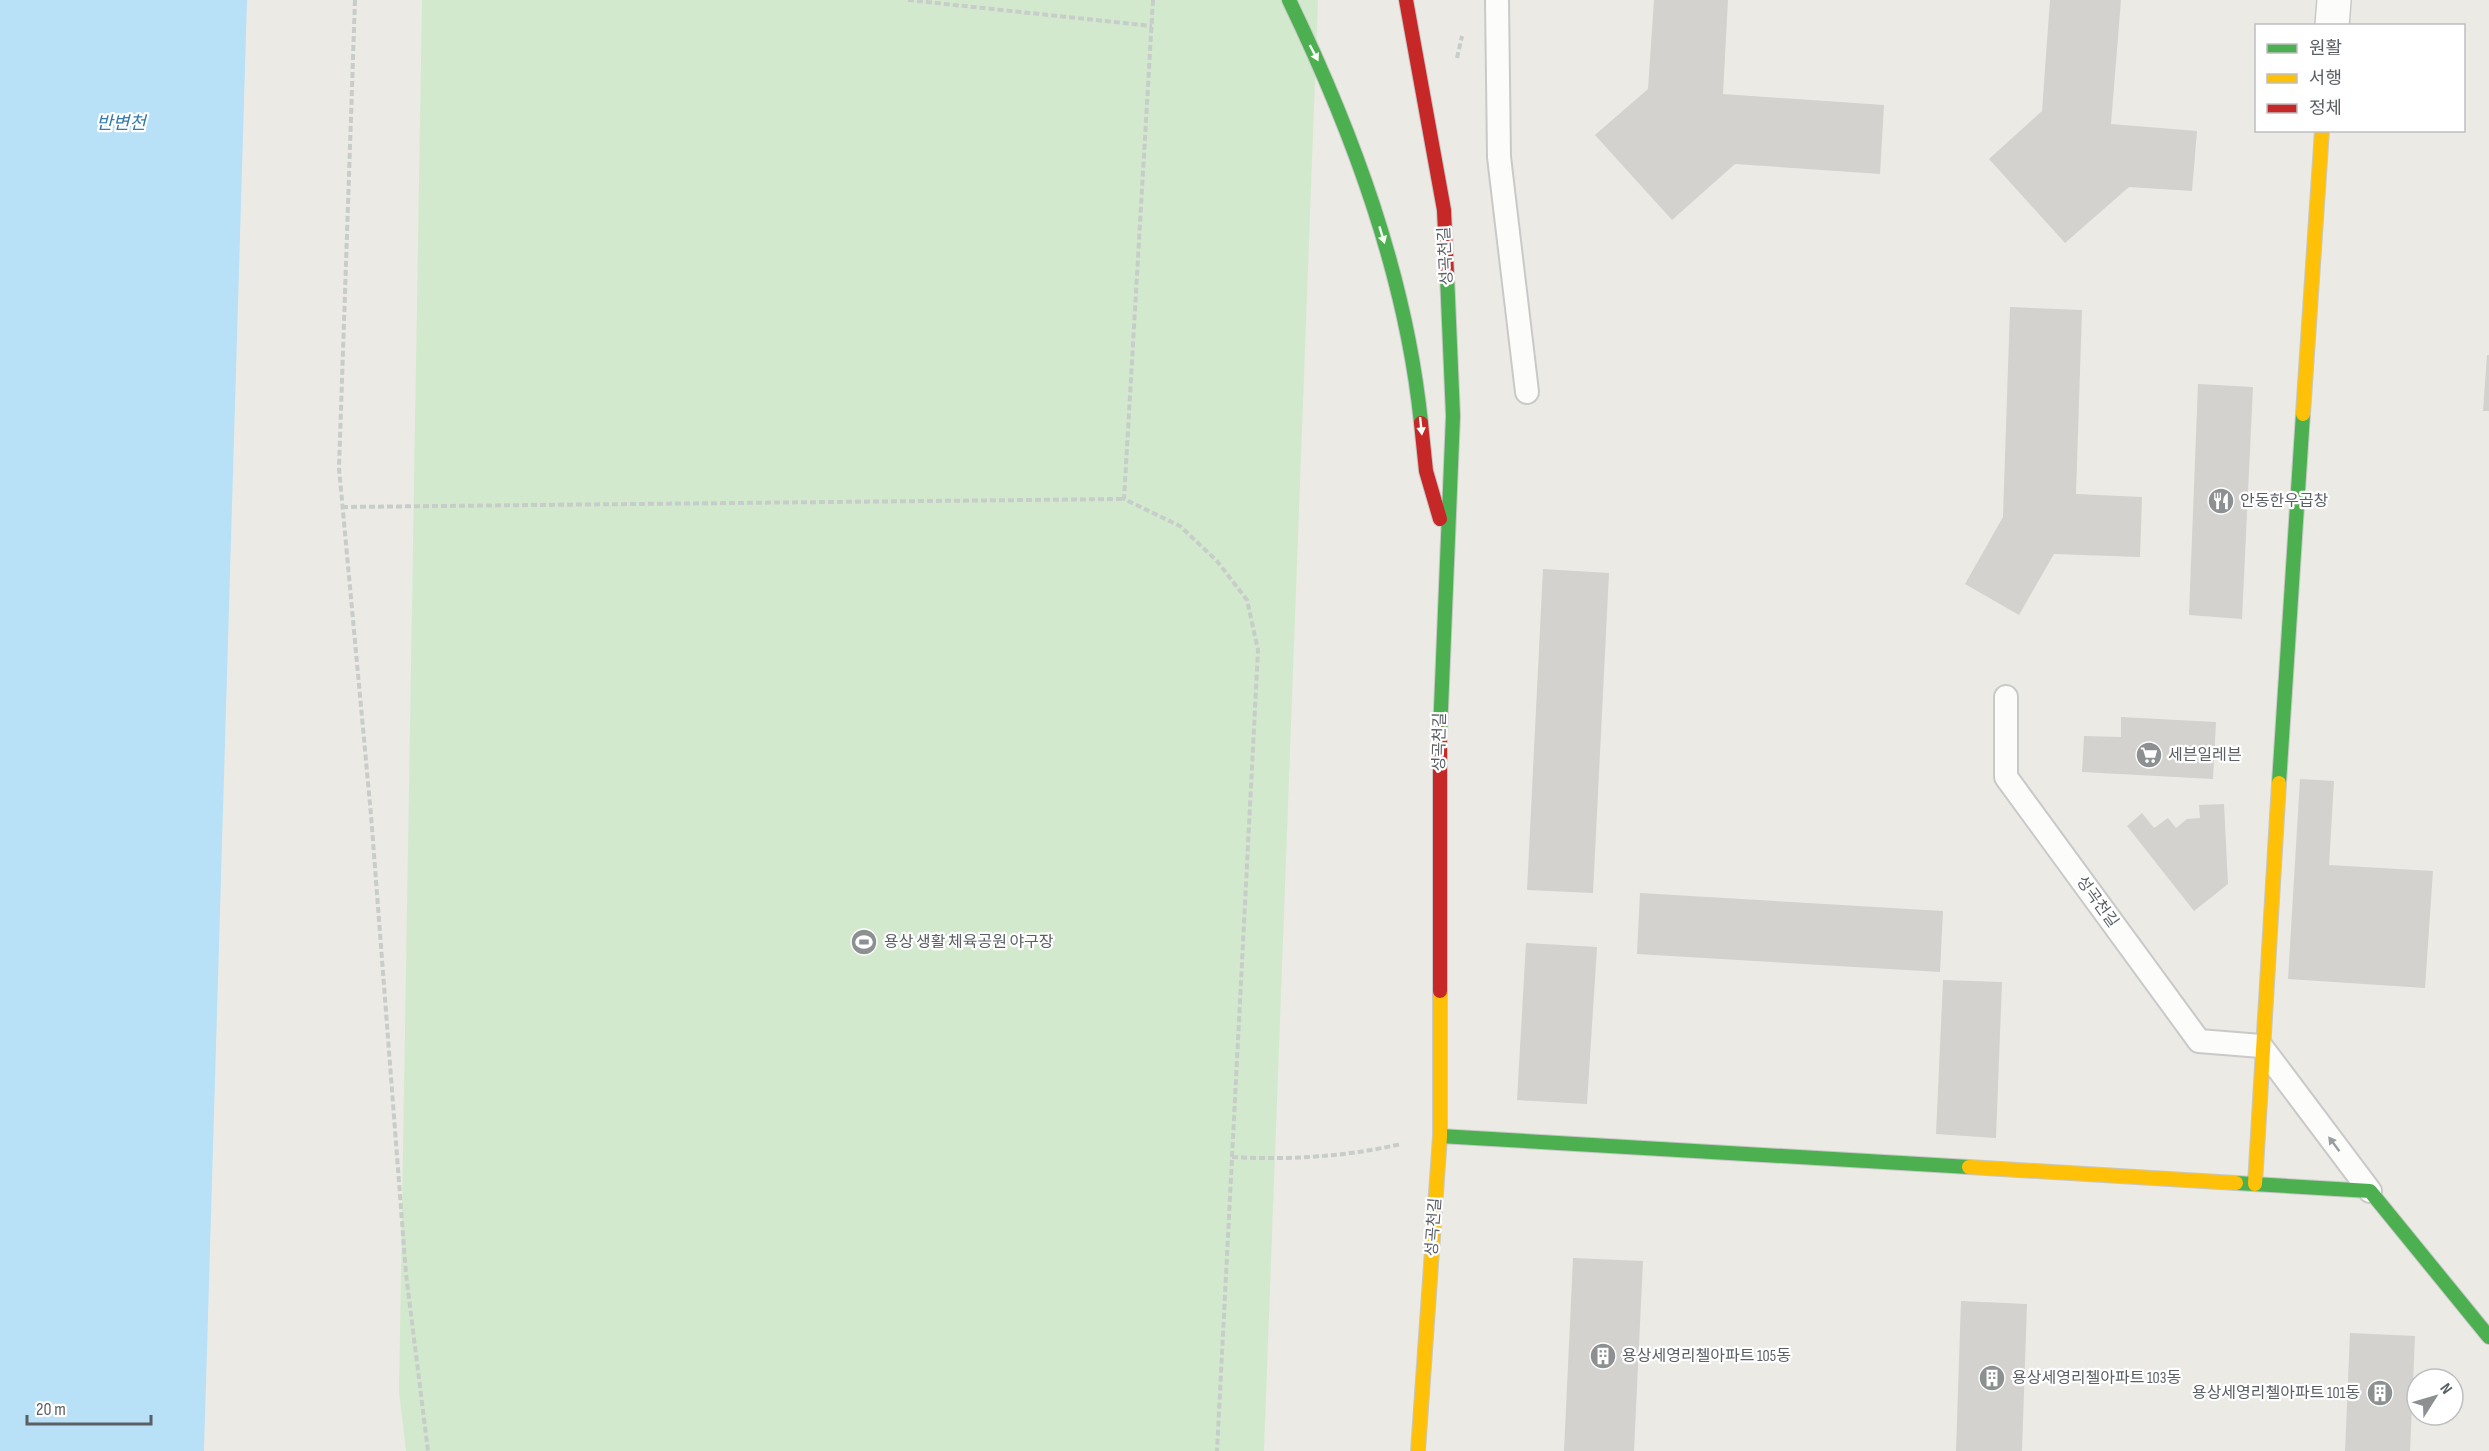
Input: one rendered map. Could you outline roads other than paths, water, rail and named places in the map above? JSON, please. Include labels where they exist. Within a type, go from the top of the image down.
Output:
[{"type":"street","points":[[1289,0],[1327,79],[1350,139],[1398,290],[1417,384],[1426,471],[1448,543]]},
{"type":"street","name":"성곡천길","points":[[1406,0],[1444,210],[1453,416],[1440,737],[1440,1136],[1418,1451]]},
{"type":"street","points":[[2332,24],[2334,0]]},
{"type":"street","points":[[2255,1184],[2261,1046],[2322,132]]},
{"type":"street","points":[[1440,1136],[2370,1191],[2489,1337]]},
{"type":"lane","points":[[1497,0],[1499,157],[1527,392]]},
{"type":"lane","name":"성곡천길","points":[[2007,697],[2006,777],[2199,1041],[2261,1046]]},
{"type":"lane","points":[[2261,1046],[2370,1191]]},
{"type":"water","name":"반변천","points":[[0,0],[247,0],[204,1451],[0,1451]]},
{"type":"place","name":"안동한우곱창","points":[[2221,501]]},
{"type":"place","name":"세븐일레븐","points":[[2149,755]]},
{"type":"place","name":"용상 생활 체육공원 야구장","points":[[864,942]]},
{"type":"place","name":"용상세영리첼아파트 105동","points":[[1603,1356]]},
{"type":"place","name":"용상세영리첼아파트 103동","points":[[1992,1378]]},
{"type":"place","name":"용상세영리첼아파트 101동","points":[[2380,1393]]}]
